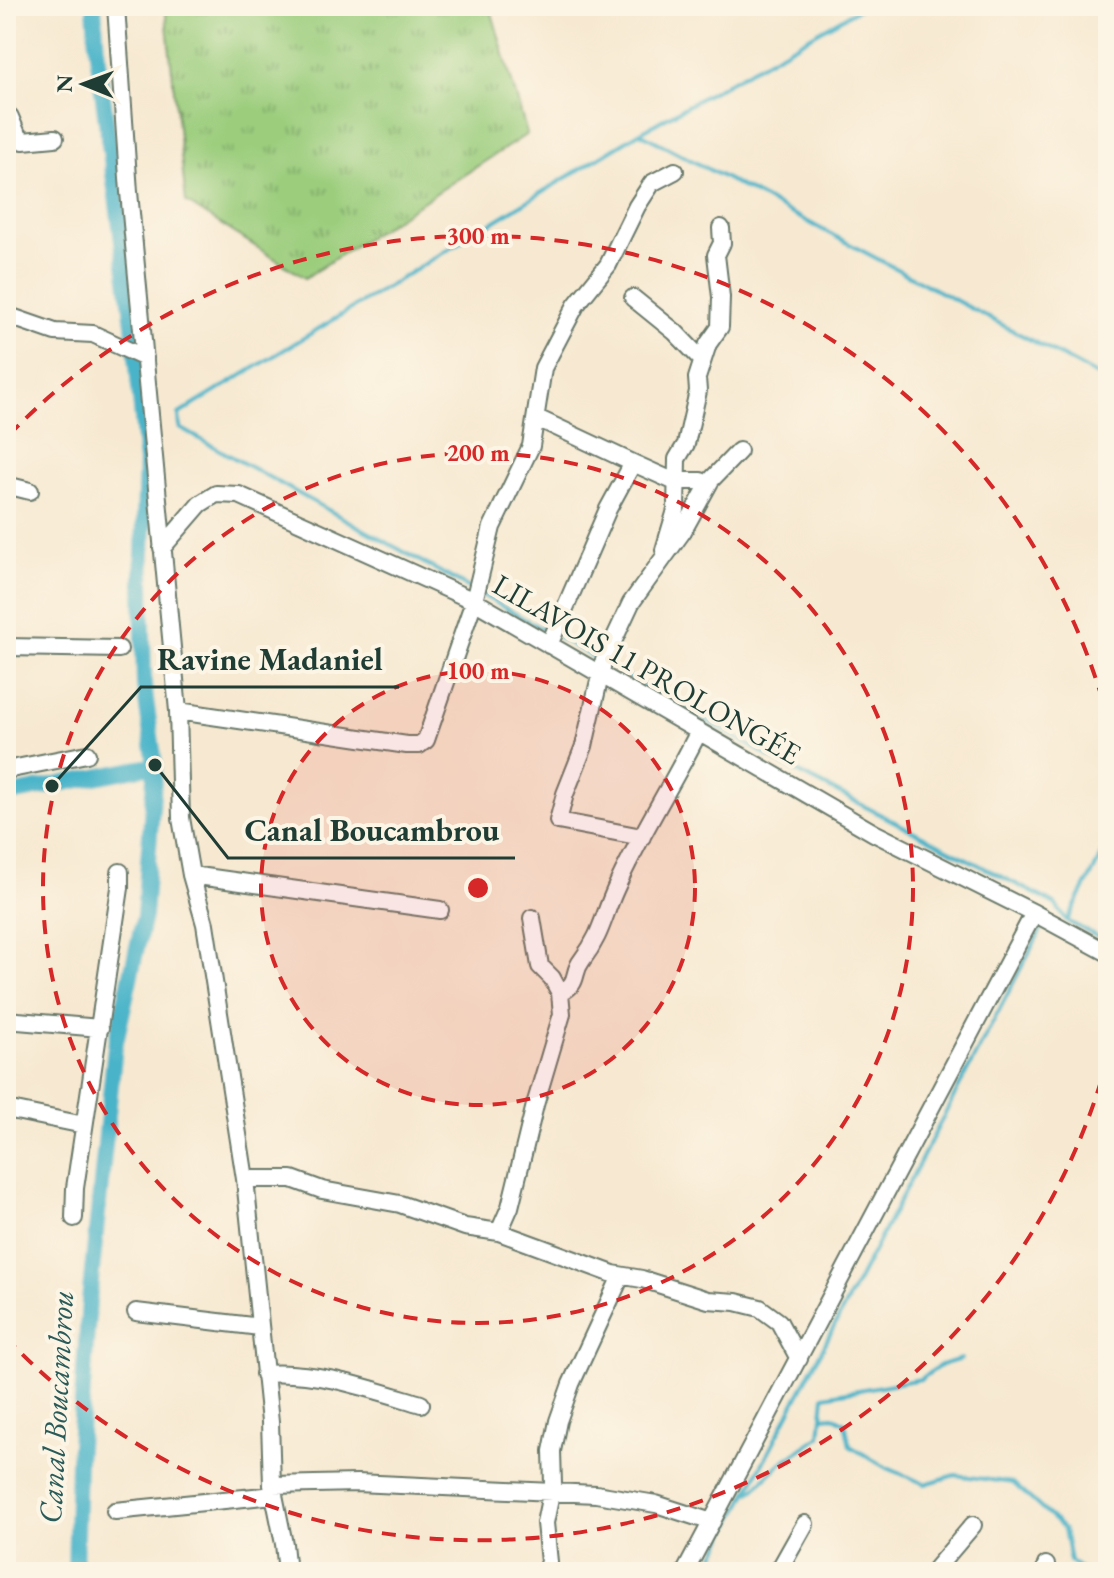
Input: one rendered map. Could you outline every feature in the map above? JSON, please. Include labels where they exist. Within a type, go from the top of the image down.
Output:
[{"type":"street","points":[[116,6],[178,711],[181,818],[191,875],[205,924],[245,1179],[270,1422],[273,1490],[287,1572]]},
{"type":"street","points":[[6,116],[10,117],[23,141],[55,138]]},
{"type":"street","points":[[178,711],[419,745],[426,740],[474,601],[492,527],[531,446],[543,368],[576,305],[608,265],[652,183],[675,171]]},
{"type":"street","points":[[660,563],[676,510],[677,459],[686,444],[698,391],[697,378],[708,344],[720,327],[721,297],[716,255],[722,243],[721,228]]},
{"type":"street","points":[[633,298],[675,332],[702,360]]},
{"type":"street","points":[[6,315],[55,332],[93,334],[145,358]]},
{"type":"street","points":[[537,418],[676,481],[701,481],[706,487]]},
{"type":"street","points":[[642,837],[558,821],[584,746],[603,663],[631,603],[683,531],[706,487],[739,451]]},
{"type":"street","points":[[549,645],[608,509],[633,463]]},
{"type":"street","points":[[6,485],[30,491]]},
{"type":"street","name":"LILAVOIS 11 PROLONGÉE","points":[[162,548],[200,504],[216,494],[239,495],[474,601],[874,833],[1108,953]]},
{"type":"street","points":[[6,647],[119,649]]},
{"type":"street","points":[[560,993],[571,987],[578,965],[598,939],[615,889],[699,731]]},
{"type":"street","points":[[6,770],[87,754]]},
{"type":"street","points":[[74,1218],[75,1188],[120,872]]},
{"type":"street","points":[[191,875],[440,910]]},
{"type":"street","points":[[685,1572],[1034,913]]},
{"type":"street","points":[[499,1232],[510,1207],[562,1014],[560,993],[552,978],[540,966],[532,918]]},
{"type":"street","points":[[6,1020],[100,1028]]},
{"type":"street","points":[[6,1109],[84,1125]]},
{"type":"street","points":[[245,1179],[292,1179],[322,1190],[400,1204],[465,1227],[499,1232],[621,1276],[642,1279],[708,1300],[760,1308],[779,1322],[799,1359]]},
{"type":"street","points":[[545,1572],[549,1562],[545,1523],[558,1421],[571,1384],[621,1276]]},
{"type":"street","points":[[136,1312],[260,1327]]},
{"type":"street","points":[[264,1374],[288,1372],[320,1376],[421,1404]]},
{"type":"street","points":[[115,1511],[273,1490],[357,1483],[596,1494],[656,1504],[712,1522]]},
{"type":"street","points":[[778,1572],[805,1524]]},
{"type":"street","points":[[933,1572],[973,1525]]},
{"type":"green space","points":[[165,6],[490,6],[527,134],[305,278],[186,202]]},
{"type":"waterway","name":"Canal Boucambrou","points":[[75,1572],[78,1461],[89,1301],[115,1046],[144,916],[155,765],[144,685],[142,583],[146,461],[133,324],[97,53],[94,6]]},
{"type":"waterway","points":[[471,589],[180,428],[179,414],[639,133],[864,6]]},
{"type":"waterway","points":[[640,133],[1108,381]]},
{"type":"waterway","points":[[482,595],[551,634]]},
{"type":"waterway","points":[[559,638],[600,661]]},
{"type":"waterway","points":[[608,665],[782,764],[1055,904],[1067,921],[1108,942]]},
{"type":"waterway","points":[[6,795],[155,765]]},
{"type":"waterway","points":[[1068,919],[1108,844]]},
{"type":"waterway","points":[[706,1572],[1044,924]]},
{"type":"waterway","points":[[750,1493],[781,1463],[820,1436],[824,1396],[921,1379],[941,1365],[961,1359]]},
{"type":"waterway","points":[[822,1417],[833,1416],[845,1423],[850,1446],[885,1467],[925,1484],[955,1475],[1013,1483],[1064,1529],[1070,1561],[1084,1572]]},
{"type":"place","name":"Canal Boucambrou","points":[[155,765]]},
{"type":"place","name":"Ravine Madaniel","points":[[52,786]]}]
